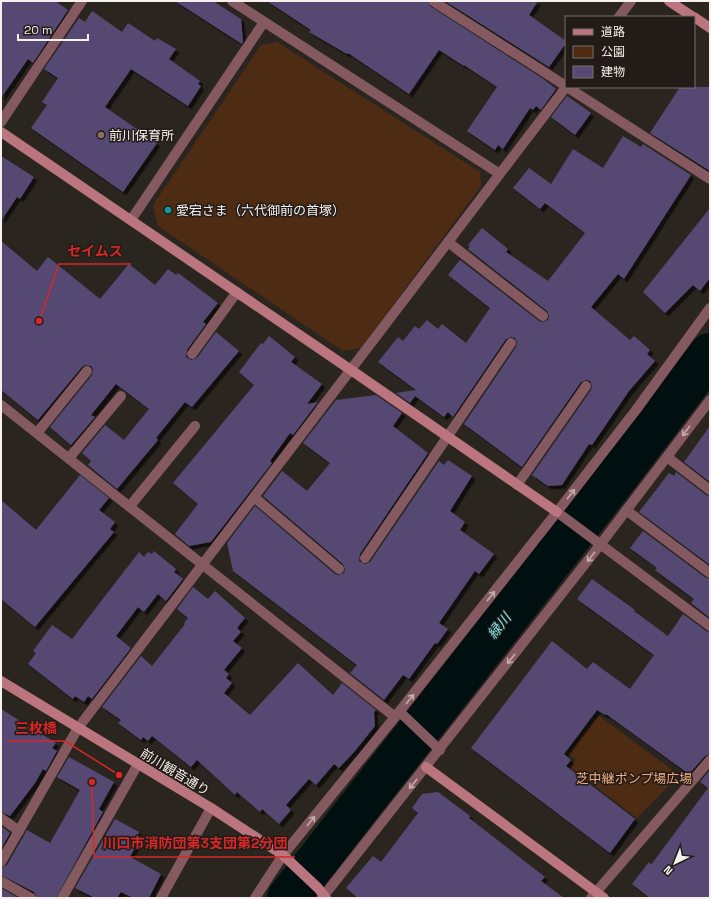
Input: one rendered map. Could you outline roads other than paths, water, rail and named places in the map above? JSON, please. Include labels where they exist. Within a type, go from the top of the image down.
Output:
[{"type":"street","points":[[1,122],[82,1]]},
{"type":"street","points":[[232,1],[500,174]]},
{"type":"street","points":[[433,1],[565,86]]},
{"type":"street","points":[[620,16],[631,1]]},
{"type":"street","points":[[669,1],[692,16]]},
{"type":"street","points":[[695,18],[710,28]]},
{"type":"street","points":[[131,220],[264,22]]},
{"type":"street","points":[[1,862],[78,728],[565,88]]},
{"type":"street","points":[[568,88],[710,179]]},
{"type":"street","points":[[1,132],[517,485],[710,626]]},
{"type":"street","points":[[448,242],[543,316]]},
{"type":"street","points":[[192,354],[237,292]]},
{"type":"street","points":[[255,898],[283,855],[398,715],[557,513],[636,410],[710,308]]},
{"type":"street","points":[[365,558],[511,343]]},
{"type":"street","points":[[37,434],[87,371]]},
{"type":"street","points":[[517,485],[586,386]]},
{"type":"street","points":[[69,458],[121,396]]},
{"type":"street","points":[[323,895],[440,750],[710,400]]},
{"type":"street","points":[[1,405],[398,715],[440,750]]},
{"type":"street","points":[[130,506],[195,426]]},
{"type":"street","points":[[667,457],[710,490]]},
{"type":"street","points":[[254,497],[339,569]]},
{"type":"street","points":[[626,510],[710,573]]},
{"type":"street","name":"前川観音通り","points":[[1,682],[211,808],[283,855],[323,895]]},
{"type":"street","points":[[426,767],[597,896],[710,760]]},
{"type":"street","points":[[62,898],[138,764]]},
{"type":"street","points":[[161,898],[211,808]]},
{"type":"street","points":[[1,818],[19,831]]},
{"type":"street","points":[[1,881],[31,898]]},
{"type":"waterway","name":"緑川","points":[[288,898],[609,487],[710,354]]},
{"type":"place","name":"前川保育所","points":[[101,135]]},
{"type":"place","name":"愛宕さま（六代御前の首塚）","points":[[168,210]]},
{"type":"place","name":"セイムス","points":[[39,321]]},
{"type":"place","name":"三枚橋","points":[[119,775]]},
{"type":"place","name":"川口市消防団第3支団第2分団","points":[[92,782]]},
{"type":"park label","name":"芝中継ポンプ場広場","points":[[634,778]]}]
